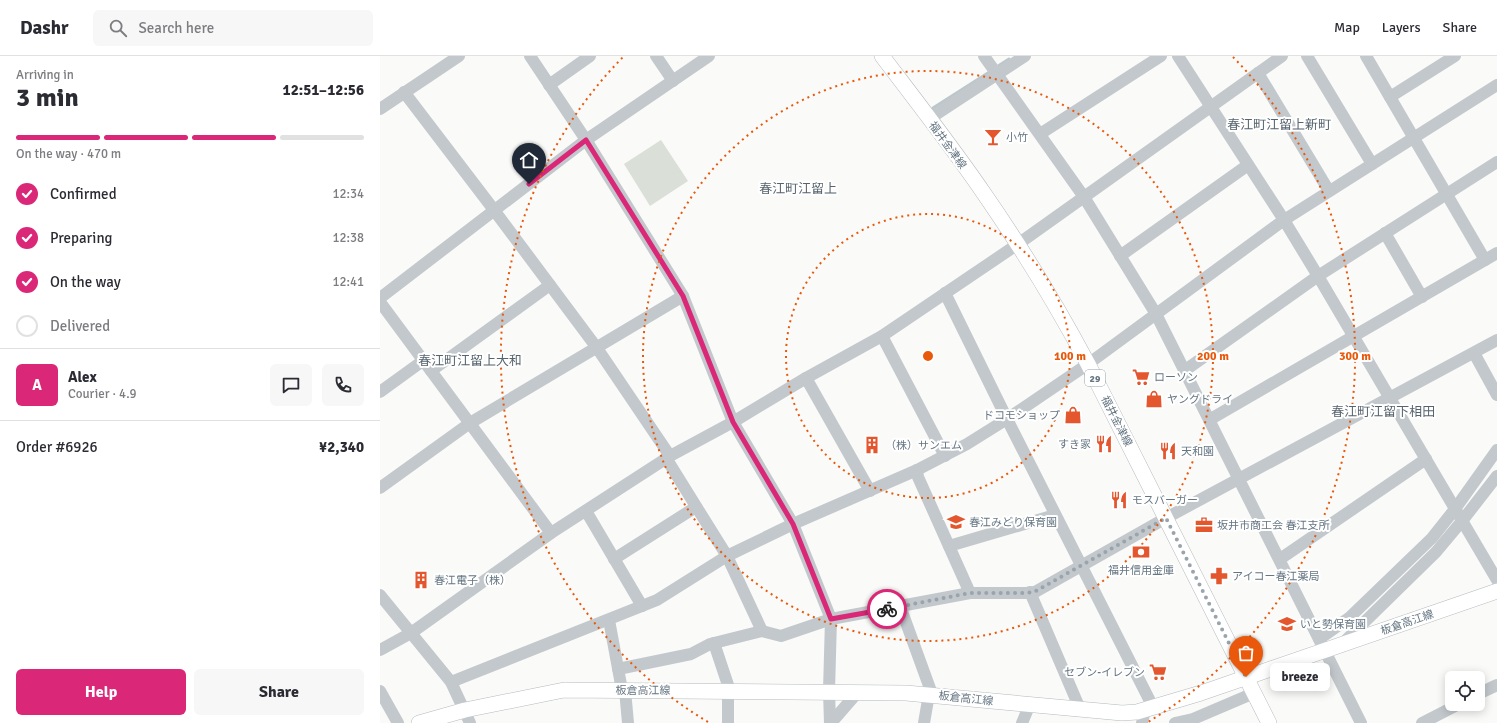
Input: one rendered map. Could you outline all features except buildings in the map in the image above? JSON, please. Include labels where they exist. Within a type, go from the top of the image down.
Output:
[{"type":"main road","name":"福井金津線","points":[[882,56],[984,194],[1018,244],[1059,312],[1088,364],[1269,723]]},
{"type":"main road","name":"板倉高江線","points":[[419,723],[467,717],[564,690],[829,691],[930,694],[1122,713],[1146,713],[1246,677],[1322,644],[1343,643],[1497,591]]},
{"type":"street","points":[[380,109],[459,56]]},
{"type":"street","points":[[530,56],[586,140],[683,296],[733,422],[793,524],[831,619],[829,691],[831,723]]},
{"type":"street","points":[[549,85],[590,56]]},
{"type":"street","points":[[656,56],[673,81]]},
{"type":"street","points":[[380,298],[586,140],[709,56]]},
{"type":"street","points":[[984,56],[1084,197],[1156,314],[1362,723]]},
{"type":"street","points":[[929,119],[1025,56]]},
{"type":"street","points":[[1040,134],[1161,56]]},
{"type":"street","points":[[1178,56],[1284,220],[1497,580]]},
{"type":"street","points":[[1307,56],[1372,164]]},
{"type":"street","points":[[1366,56],[1485,260]]},
{"type":"street","points":[[1390,97],[1455,56]]},
{"type":"street","points":[[380,650],[411,633],[551,533],[668,457],[733,422],[806,378],[882,336],[1018,244],[1258,73],[1276,58]]},
{"type":"street","points":[[1258,73],[1329,191]]},
{"type":"street","points":[[451,682],[657,600],[727,556],[793,524],[917,470],[944,456],[1007,419],[1088,364],[1284,220],[1497,85]]},
{"type":"street","points":[[404,92],[597,348],[668,457],[696,507],[727,556],[762,631]]},
{"type":"street","points":[[1184,371],[1318,276],[1497,162]]},
{"type":"street","points":[[1120,256],[1248,164]]},
{"type":"street","points":[[1385,233],[1422,297]]},
{"type":"street","points":[[1209,420],[1497,253]]},
{"type":"street","points":[[431,371],[550,285]]},
{"type":"street","points":[[946,293],[1081,566],[1146,713]]},
{"type":"street","points":[[380,488],[470,423],[683,296]]},
{"type":"street","points":[[380,302],[551,533]]},
{"type":"street","points":[[882,336],[944,456]]},
{"type":"street","points":[[618,669],[690,654],[714,643],[762,631],[781,636],[831,619],[970,593],[1034,592],[1166,518],[1497,340]]},
{"type":"street","points":[[1474,352],[1497,395]]},
{"type":"street","points":[[380,392],[424,360]]},
{"type":"street","points":[[806,378],[870,491]]},
{"type":"street","points":[[1322,644],[1432,538],[1455,509],[1497,450]]},
{"type":"street","points":[[1280,559],[1426,459]]},
{"type":"street","points":[[917,470],[918,477],[970,593]]},
{"type":"street","points":[[1343,643],[1436,552],[1497,476]]},
{"type":"street","points":[[614,560],[696,507]]},
{"type":"street","points":[[586,511],[642,606]]},
{"type":"street","points":[[949,546],[1055,515]]},
{"type":"street","points":[[1030,592],[1080,709]]},
{"type":"street","points":[[380,595],[451,682],[467,717]]},
{"type":"street","points":[[900,606],[930,694],[924,723]]},
{"type":"street","points":[[609,620],[628,723]]},
{"type":"street","points":[[714,643],[728,685],[728,723]]},
{"type":"street","points":[[1485,691],[1497,685]]},
{"type":"street","points":[[380,691],[398,723]]},
{"type":"street","points":[[831,723],[856,693]]},
{"type":"street","points":[[1175,723],[1193,719],[1254,693]]},
{"type":"street","points":[[1022,723],[1030,704]]},
{"type":"street","points":[[1422,723],[1445,711]]},
{"type":"shaded area","points":[[661,140],[688,181],[650,206],[624,164]]},
{"type":"waterway","points":[[995,68],[1009,59]]},
{"type":"waterway","points":[[933,108],[991,71]]},
{"type":"way so far","points":[[887,609],[970,593],[1034,592],[1166,518],[1246,677]]},
{"type":"place","name":"小竹","points":[[993,137]]},
{"type":"place","name":"ローソン","points":[[1141,377]]},
{"type":"place","name":"ヤングドライ","points":[[1154,399]]},
{"type":"place","name":"ドコモショップ","points":[[1073,415]]},
{"type":"place","name":"すき家","points":[[1104,444]]},
{"type":"place","name":"（株）サンエム","points":[[872,445]]},
{"type":"place","name":"天和園","points":[[1168,451]]},
{"type":"place","name":"モスバーガー","points":[[1119,500]]},
{"type":"place","name":"春江みどり保育園","points":[[956,522]]},
{"type":"place","name":"坂井市商工会 春江支所","points":[[1204,525]]},
{"type":"place","name":"福井信用金庫","points":[[1141,552]]},
{"type":"place","name":"アイコー春江薬局","points":[[1219,576]]},
{"type":"place","name":"春江電子（株）","points":[[421,580]]},
{"type":"place","name":"いと勢保育園","points":[[1287,624]]},
{"type":"place","name":"セブン-イレブン","points":[[1158,672]]},
{"type":"place","name":"breeze","points":[[1246,677]]},
{"type":"district","name":"春江町江留上新町","points":[[1279,124]]},
{"type":"district","name":"春江町江留上","points":[[798,188]]},
{"type":"district","name":"春江町江留上大和","points":[[470,360]]},
{"type":"district","name":"春江町江留下相田","points":[[1383,411]]},
{"type":"route","points":[[529,184],[586,140],[683,296],[733,422],[793,524],[831,619],[887,609]]}]
